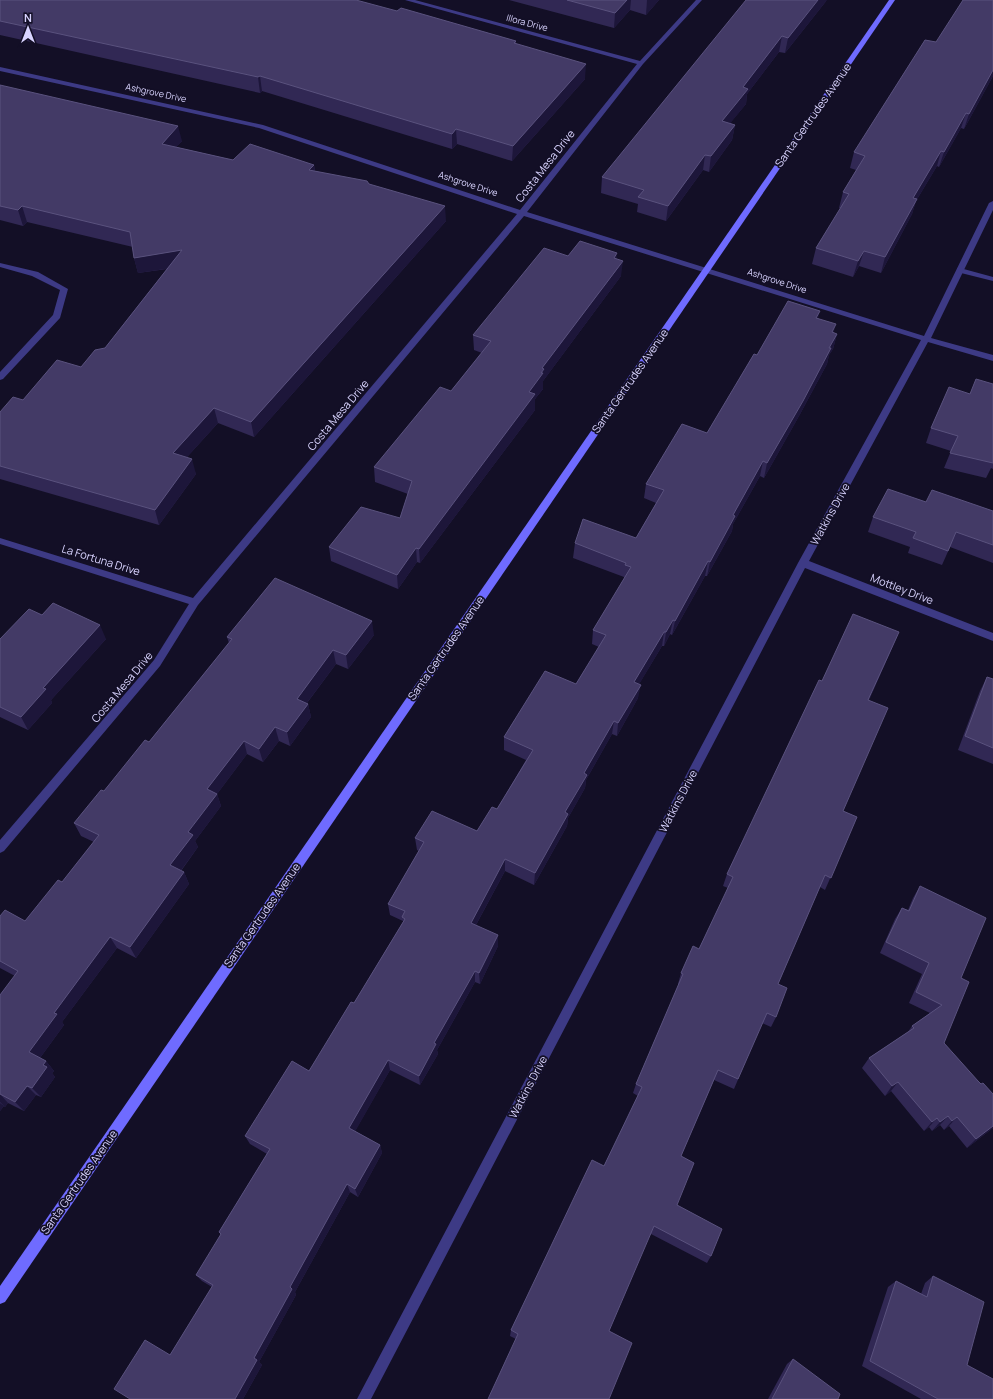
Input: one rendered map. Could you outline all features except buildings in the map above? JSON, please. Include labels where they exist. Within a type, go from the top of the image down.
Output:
[{"type":"main road","name":"Santa Gertrudes Avenue","points":[[0,1297],[892,0]]},
{"type":"street","name":"Illora Drive","points":[[408,0],[641,63]]},
{"type":"street","name":"Costa Mesa Drive","points":[[0,848],[157,663],[195,602],[522,213],[641,63],[699,0]]},
{"type":"street","name":"Ashgrove Drive","points":[[0,69],[261,126],[522,213],[993,358]]},
{"type":"street","name":"Watkins Drive","points":[[364,1399],[803,562],[926,338],[993,203]]},
{"type":"street","points":[[0,265],[35,274],[64,289],[58,316],[0,377]]},
{"type":"street","points":[[960,270],[993,280]]},
{"type":"street","name":"La Fortuna Drive","points":[[0,541],[195,602]]},
{"type":"street","name":"Mottley Drive","points":[[803,562],[993,637]]}]
